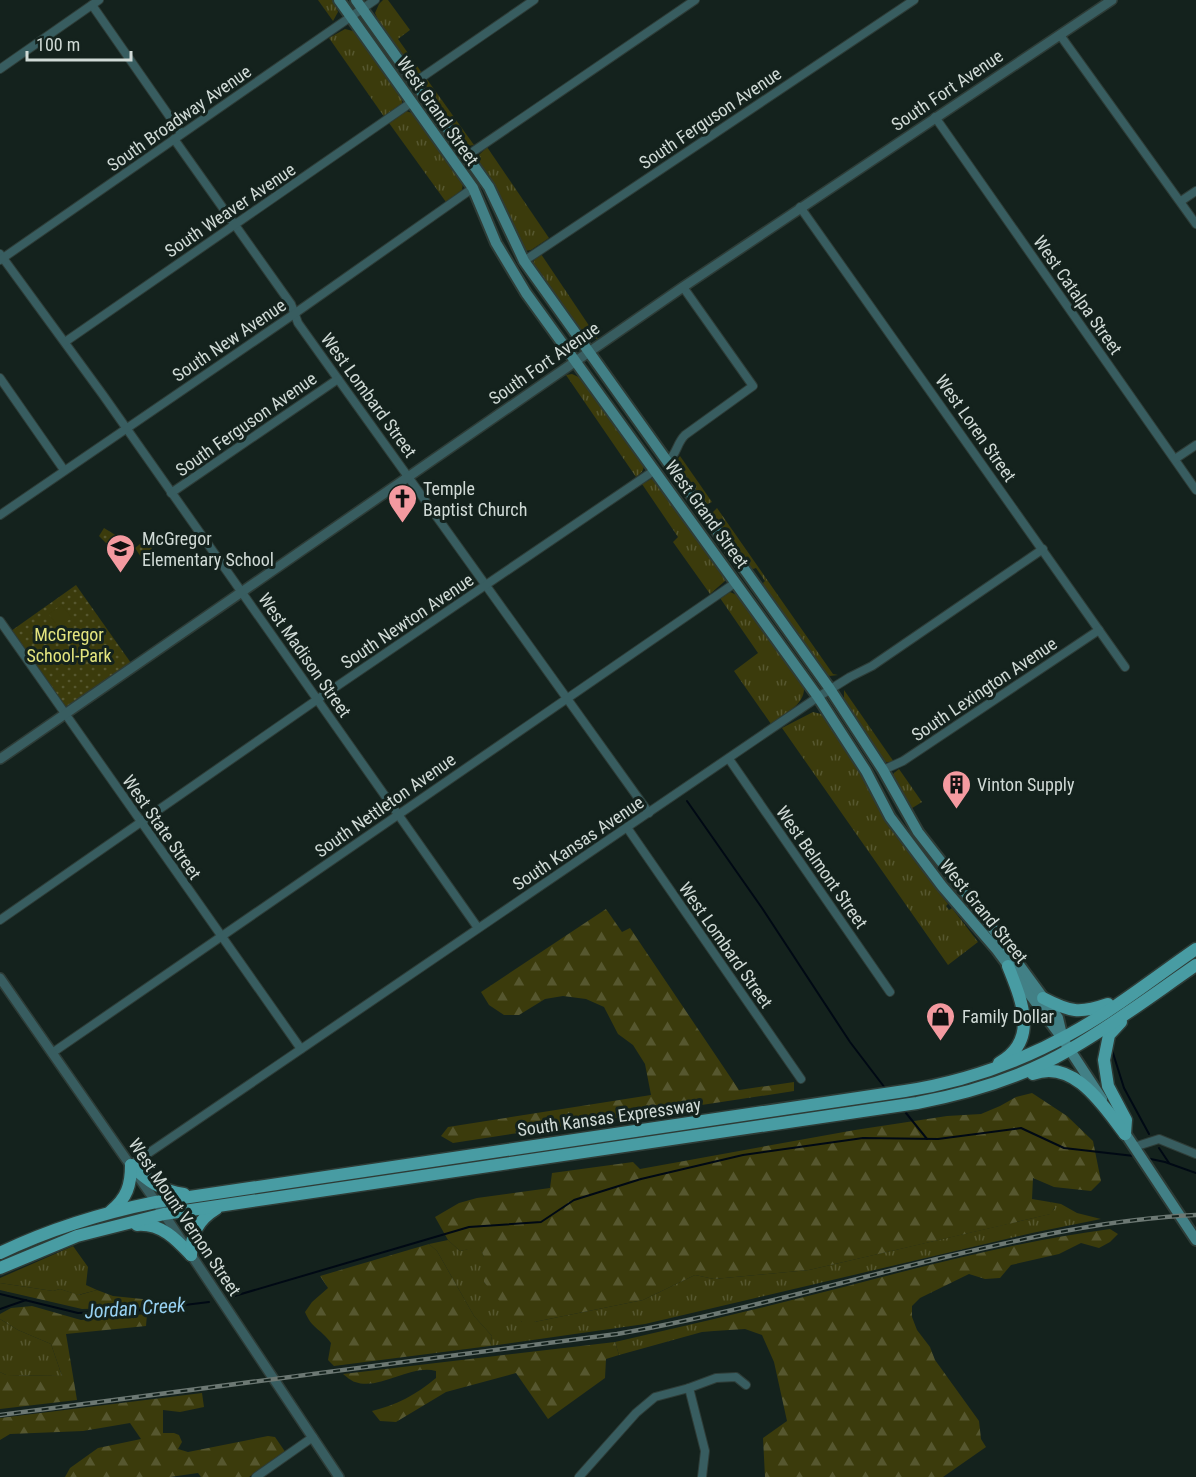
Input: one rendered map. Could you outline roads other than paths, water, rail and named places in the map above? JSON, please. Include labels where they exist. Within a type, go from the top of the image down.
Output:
[{"type":"main road","name":"West Grand Street","points":[[339,0],[473,188],[496,243],[526,292],[818,697],[866,771],[890,817],[942,886],[997,950],[1062,1038],[1196,1240]]},
{"type":"main road","name":"West Grand Street","points":[[359,4],[489,187],[524,261],[830,689],[883,770],[918,832],[982,914],[1058,1018],[1062,1038]]},
{"type":"main road","name":"South Kansas Expressway","points":[[0,1252],[54,1230],[108,1213],[156,1202],[905,1091],[978,1075],[1019,1059],[1062,1038],[1196,949]]},
{"type":"main road","name":"South Kansas Expressway","points":[[0,1268],[90,1232],[164,1214],[918,1103],[990,1085],[1070,1050],[1196,965]]},
{"type":"main road","points":[[978,1075],[1004,1060],[1016,1047],[1023,1030],[1025,1020],[1023,1005],[1008,966]]},
{"type":"main road","points":[[1043,998],[1078,1012],[1088,1011],[1126,997]]},
{"type":"main road","points":[[1125,1134],[1126,1120],[1108,1086],[1104,1060],[1109,1035],[1137,1006]]},
{"type":"main road","points":[[990,1085],[1011,1083],[1042,1071],[1055,1071],[1070,1076],[1105,1108],[1125,1134]]},
{"type":"main road","points":[[131,1165],[151,1183],[167,1191],[208,1195]]},
{"type":"main road","points":[[108,1213],[123,1199],[129,1188],[131,1165]]},
{"type":"main road","points":[[191,1255],[192,1238],[199,1223],[220,1206]]},
{"type":"main road","points":[[90,1232],[96,1236],[137,1225],[150,1226],[170,1234],[191,1255]]},
{"type":"street","name":"South Broadway Avenue","points":[[1,258],[350,16],[359,4],[375,0]]},
{"type":"street","points":[[415,82],[534,0]]},
{"type":"street","points":[[468,155],[695,0]]},
{"type":"street","name":"South Ferguson Avenue","points":[[524,261],[914,0]]},
{"type":"street","name":"South Fort Avenue","points":[[0,759],[682,287],[1112,0]]},
{"type":"street","points":[[0,69],[96,3]]},
{"type":"street","name":"West Lombard Street","points":[[96,3],[234,225],[291,304],[298,323],[649,813]]},
{"type":"street","points":[[1060,35],[1196,224]]},
{"type":"street","name":"South Weaver Avenue","points":[[65,342],[412,102]]},
{"type":"street","name":"West Catalpa Street","points":[[935,117],[1196,490]]},
{"type":"street","name":"South New Avenue","points":[[0,515],[294,314],[473,188]]},
{"type":"street","points":[[1181,201],[1196,191]]},
{"type":"street","name":"West Loren Street","points":[[800,207],[1125,667]]},
{"type":"street","name":"West Madison Street","points":[[1,258],[65,342],[478,928]]},
{"type":"street","points":[[667,462],[676,454],[680,441],[685,435],[753,386],[682,287]]},
{"type":"street","points":[[0,378],[64,470]]},
{"type":"street","name":"South Ferguson Avenue","points":[[171,494],[338,379]]},
{"type":"street","points":[[1175,459],[1196,444]]},
{"type":"street","name":"South Newton Avenue","points":[[0,920],[318,699],[654,470]]},
{"type":"street","name":"South Kansas Avenue","points":[[131,1165],[478,928],[628,829],[818,697],[873,666],[1043,549]]},
{"type":"street","name":"South Nettleton Avenue","points":[[52,1053],[735,583]]},
{"type":"street","name":"West State Street","points":[[0,621],[301,1049]]},
{"type":"street","name":"South Lexington Avenue","points":[[883,770],[903,760],[1099,630]]},
{"type":"street","name":"West Belmont Street","points":[[729,759],[890,992]]},
{"type":"street","name":"West Lombard Street","points":[[628,829],[801,1079]]},
{"type":"street","name":"West Mount Vernon Street","points":[[0,978],[131,1165],[339,1477]]},
{"type":"street","points":[[1135,1148],[1159,1139],[1196,1154]]},
{"type":"street","points":[[579,1477],[636,1413],[655,1396],[689,1388],[716,1378],[736,1377],[746,1385]]},
{"type":"street","points":[[689,1388],[705,1451],[702,1477]]},
{"type":"street","points":[[256,1477],[313,1437]]},
{"type":"waterway","points":[[687,801],[762,908],[850,1042],[885,1088]]},
{"type":"waterway","points":[[1112,1050],[1124,1088],[1149,1134]]},
{"type":"waterway","points":[[906,1113],[927,1139]]},
{"type":"waterway","points":[[231,1297],[469,1227],[541,1222],[574,1200],[641,1179],[743,1155],[863,1138],[938,1139],[1021,1128],[1064,1148],[1134,1156]]},
{"type":"waterway","points":[[1159,1148],[1169,1163]]},
{"type":"waterway","points":[[1146,1158],[1196,1173]]},
{"type":"waterway","name":"Jordan Creek","points":[[0,1294],[78,1313],[144,1310],[209,1302]]},
{"type":"waterway","name":"Jordan Creek","points":[[0,1309],[26,1300]]},
{"type":"railway","points":[[0,1415],[617,1334],[739,1308],[1036,1237],[1099,1225],[1196,1215]]},
{"type":"place","name":"Temple Baptist Church","points":[[402,524]]},
{"type":"place","name":"McGregor Elementary School","points":[[121,574]]},
{"type":"place","name":"Vinton Supply","points":[[956,810]]},
{"type":"place","name":"Family Dollar","points":[[941,1042]]},
{"type":"park label","name":"McGregor School-Park","points":[[69,644]]}]
